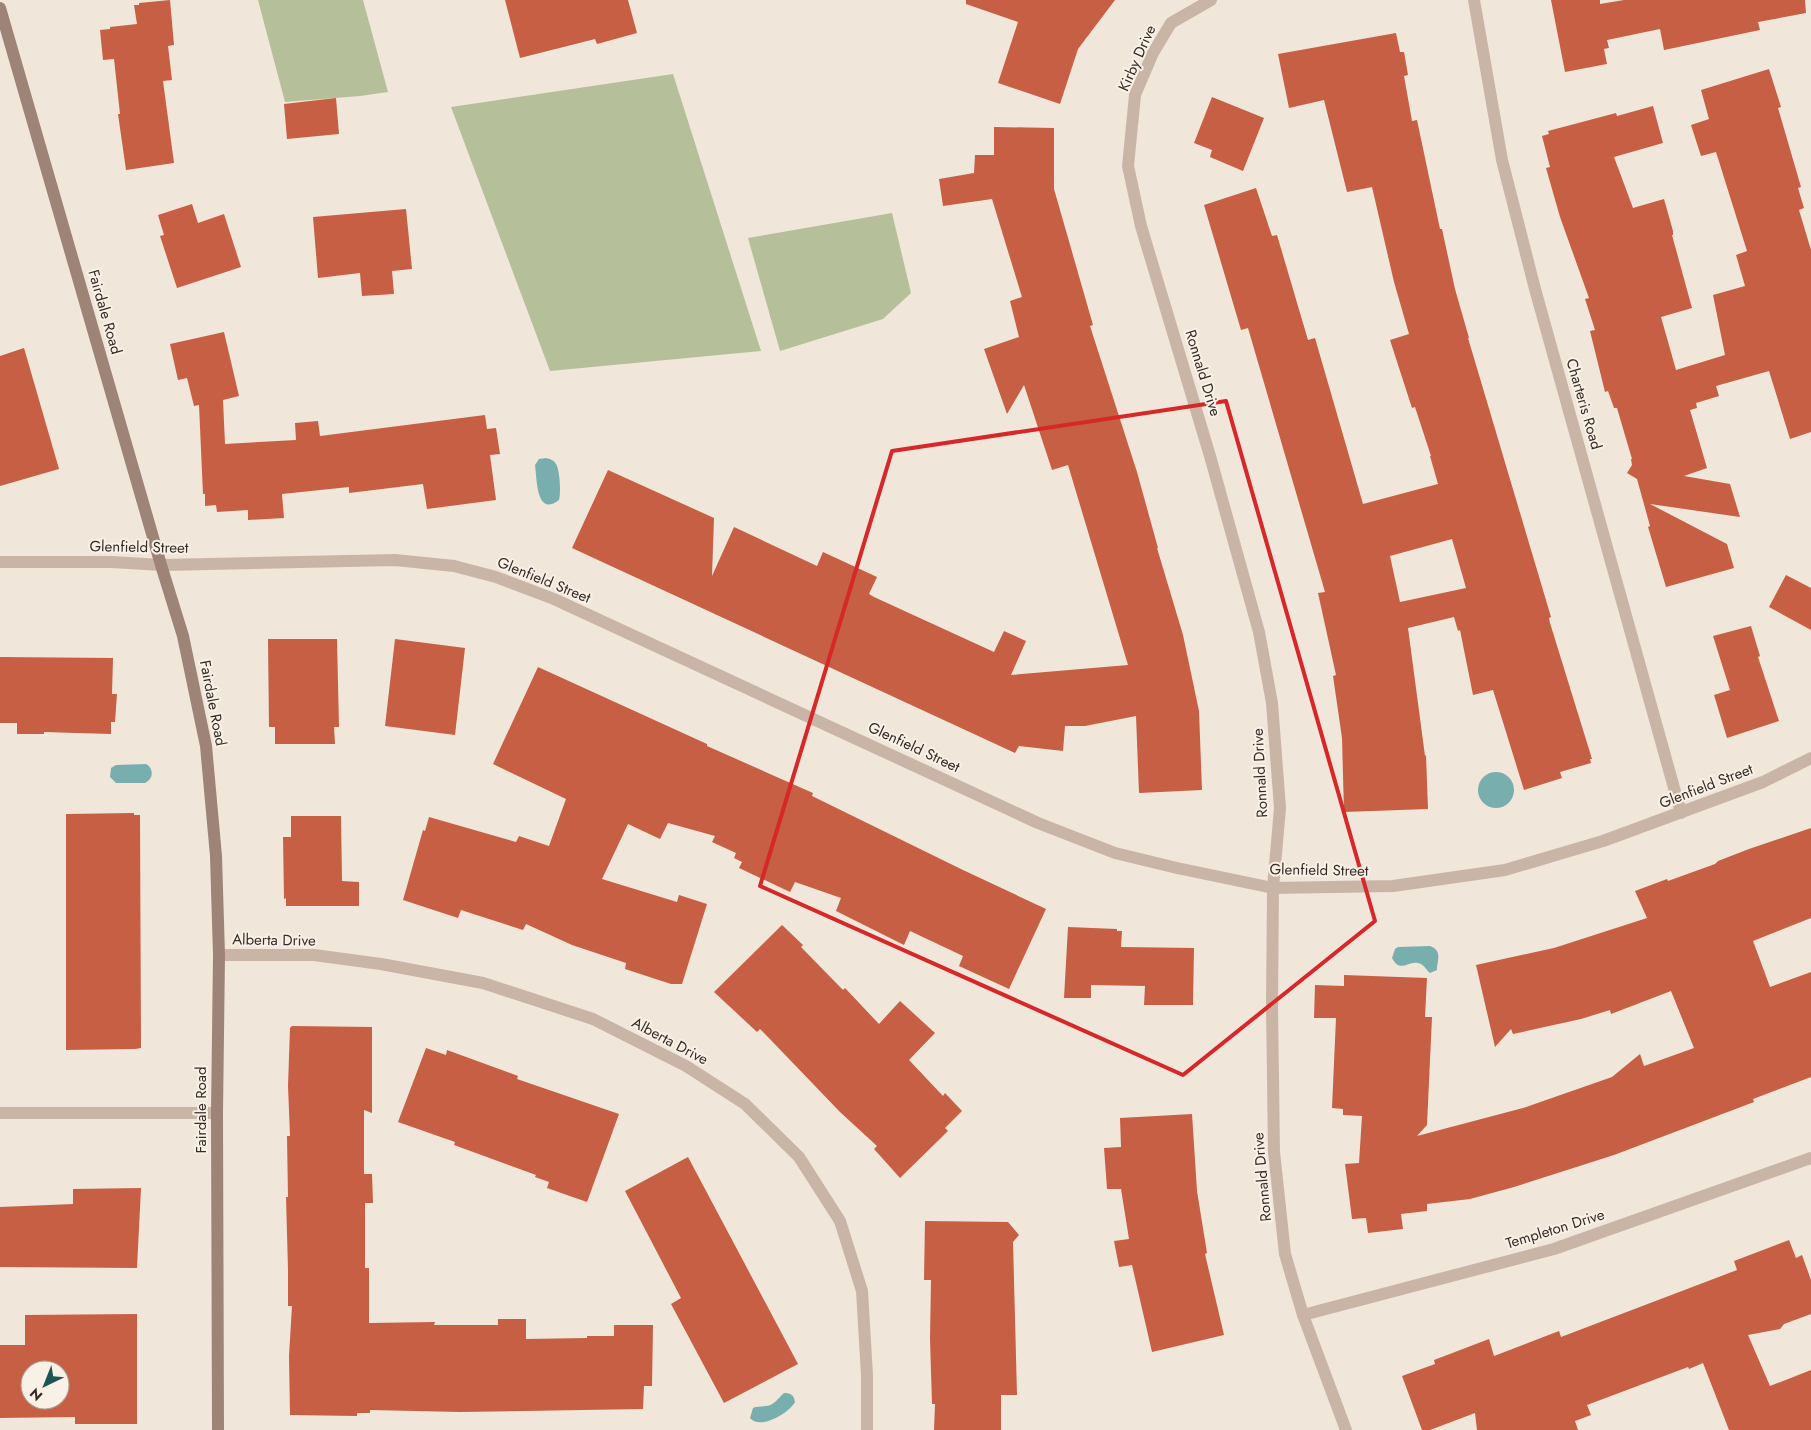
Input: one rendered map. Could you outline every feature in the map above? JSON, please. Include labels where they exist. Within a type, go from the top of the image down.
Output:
[{"type":"street","name":"Kirby Drive","points":[[1130,152],[1135,95],[1154,53],[1171,23],[1211,0]]},
{"type":"street","name":"Charteris Road","points":[[1474,0],[1502,160],[1535,290],[1681,813]]},
{"type":"street","name":"Fairdale Road","points":[[0,8],[183,636],[206,746],[216,856],[219,955],[217,1112],[218,1430]]},
{"type":"street","name":"Ronnald Drive","points":[[1130,152],[1128,166],[1142,226],[1210,456],[1259,632],[1272,703],[1280,808],[1273,888],[1274,1152],[1285,1254],[1303,1315],[1346,1430]]},
{"type":"street","name":"Glenfield Street","points":[[0,562],[112,562],[161,565],[395,560],[454,566],[496,576],[554,599],[1038,823],[1115,853],[1273,888],[1393,886],[1505,870],[1603,840],[1681,813],[1762,782],[1811,758]]},
{"type":"street","name":"Alberta Drive","points":[[219,955],[314,955],[381,964],[483,983],[593,1019],[686,1066],[745,1104],[799,1157],[840,1221],[862,1291],[867,1375],[867,1430]]},
{"type":"street","points":[[0,1113],[217,1112]]},
{"type":"street","name":"Templeton Drive","points":[[1303,1315],[1554,1249],[1811,1158]]},
{"type":"highlighted area","points":[[1226,401],[1375,921],[1183,1075],[760,886],[892,451]]},
{"type":"green space","points":[[258,0],[363,0],[388,92],[285,102]]},
{"type":"green space","points":[[673,74],[761,351],[550,371],[451,107]]},
{"type":"green space","points":[[892,213],[911,293],[883,319],[780,351],[748,238]]},
{"type":"water","points":[[546,458],[555,463],[559,476],[559,500],[551,504],[546,504],[542,500],[536,478],[535,465],[539,459]]},
{"type":"water","points":[[146,764],[152,773],[151,778],[145,783],[116,783],[110,777],[111,768],[116,765]]},
{"type":"water","points":[[1496,772],[1503,773],[1509,777],[1513,783],[1513,797],[1509,803],[1503,807],[1496,808],[1489,807],[1483,803],[1479,797],[1478,790],[1479,783],[1483,777],[1489,773]]},
{"type":"water","points":[[1430,946],[1437,950],[1438,956],[1437,970],[1430,973],[1421,964],[1413,963],[1402,966],[1395,963],[1392,958],[1395,949],[1398,947]]},
{"type":"water","points":[[784,1393],[792,1395],[795,1402],[780,1416],[760,1422],[750,1418],[753,1408],[771,1405]]},
{"type":"building","points":[[170,0],[174,45],[168,46],[172,80],[163,81],[174,163],[126,170],[118,114],[120,114],[114,59],[103,60],[100,30],[137,24],[134,5]]},
{"type":"building","points":[[505,0],[628,0],[637,33],[597,44],[595,39],[520,58]]},
{"type":"building","points":[[966,0],[1115,0],[1078,49],[1060,104],[998,83],[1018,22],[966,4]]},
{"type":"building","points":[[1551,0],[1600,0],[1600,4],[1624,0],[1805,0],[1806,13],[1758,22],[1760,30],[1664,50],[1660,29],[1607,40],[1609,48],[1604,49],[1607,64],[1565,72]]},
{"type":"building","points":[[1396,33],[1400,52],[1404,52],[1408,75],[1404,76],[1412,121],[1417,120],[1440,229],[1442,229],[1468,338],[1551,617],[1549,618],[1550,623],[1592,759],[1590,759],[1591,763],[1560,772],[1562,778],[1524,790],[1493,690],[1473,695],[1460,630],[1458,631],[1454,617],[1408,628],[1426,755],[1428,809],[1344,812],[1342,738],[1333,676],[1336,675],[1318,593],[1325,592],[1248,328],[1241,330],[1204,205],[1256,188],[1272,236],[1277,235],[1308,340],[1315,338],[1363,504],[1438,484],[1415,407],[1412,408],[1390,340],[1409,334],[1394,282],[1372,187],[1347,192],[1324,100],[1289,108],[1278,54]],"holes":[[[1452,539],[1466,588],[1400,602],[1390,556]]]},
{"type":"building","points":[[1769,69],[1781,107],[1778,108],[1801,187],[1798,188],[1804,208],[1799,210],[1811,250],[1811,432],[1790,439],[1769,371],[1716,386],[1719,396],[1696,403],[1697,408],[1690,410],[1707,468],[1684,476],[1730,484],[1740,517],[1650,504],[1727,544],[1734,568],[1666,587],[1648,527],[1650,526],[1637,479],[1627,473],[1632,465],[1632,459],[1617,408],[1614,408],[1608,391],[1605,392],[1590,331],[1595,330],[1585,299],[1589,298],[1560,217],[1546,168],[1550,167],[1542,136],[1549,134],[1548,131],[1616,113],[1617,116],[1653,106],[1663,143],[1614,157],[1633,208],[1664,199],[1692,308],[1661,317],[1676,370],[1725,355],[1713,295],[1745,286],[1736,255],[1747,251],[1716,152],[1701,156],[1691,125],[1709,119],[1701,90]]},
{"type":"building","points":[[1212,97],[1264,118],[1243,171],[1210,157],[1212,150],[1194,143]]},
{"type":"building","points":[[336,98],[339,134],[287,139],[284,104]]},
{"type":"building","points":[[994,127],[1054,128],[1054,189],[1093,325],[1090,326],[1137,472],[1183,635],[1199,711],[1202,790],[1139,793],[1136,716],[1085,726],[1065,726],[1063,751],[1019,746],[1015,753],[572,548],[608,470],[714,518],[712,576],[734,527],[817,566],[823,552],[877,577],[869,594],[994,652],[1004,631],[1026,641],[1011,675],[1128,665],[1068,465],[1052,470],[1024,385],[1007,414],[984,349],[1019,337],[1010,301],[1022,297],[992,199],[943,206],[939,179],[974,173],[975,155],[994,155]]},
{"type":"building","points":[[192,204],[198,223],[224,214],[241,267],[177,288],[160,236],[164,235],[158,215]]},
{"type":"building","points":[[406,209],[412,269],[392,271],[394,294],[362,296],[360,273],[318,278],[313,217]]},
{"type":"building","points":[[224,332],[239,396],[223,400],[225,444],[296,440],[295,423],[318,421],[320,436],[485,415],[487,429],[496,428],[500,454],[490,455],[496,500],[427,509],[423,484],[349,493],[349,487],[282,494],[284,518],[248,520],[248,510],[217,512],[216,505],[205,506],[199,405],[194,406],[187,378],[178,380],[170,344]]},
{"type":"building","points":[[24,348],[59,469],[0,486],[0,356]]},
{"type":"building","points":[[1786,575],[1811,588],[1811,630],[1769,607]]},
{"type":"building","points":[[1751,626],[1760,656],[1758,657],[1779,721],[1727,738],[1714,695],[1730,690],[1713,636]]},
{"type":"building","points":[[268,639],[337,639],[339,727],[334,727],[335,744],[275,744],[275,727],[269,727]]},
{"type":"building","points":[[395,639],[465,648],[455,735],[385,726]]},
{"type":"building","points":[[0,657],[113,658],[112,694],[117,694],[115,722],[111,722],[111,734],[44,732],[44,734],[17,734],[17,723],[0,723]]},
{"type":"building","points":[[538,667],[813,793],[812,796],[1046,909],[1009,989],[959,966],[963,956],[910,931],[904,945],[836,911],[841,898],[795,882],[790,892],[739,868],[742,862],[734,858],[736,853],[712,842],[715,836],[668,823],[660,839],[628,824],[602,879],[677,902],[679,895],[707,904],[682,984],[671,984],[625,969],[626,963],[572,945],[526,924],[523,930],[461,910],[458,918],[403,900],[423,830],[425,831],[429,817],[516,842],[519,836],[549,846],[566,799],[493,764]]},
{"type":"building","points":[[134,813],[134,815],[140,815],[141,1048],[66,1050],[66,814]]},
{"type":"building","points":[[291,816],[341,816],[342,881],[359,882],[359,906],[286,906],[286,898],[284,899],[283,837],[291,837]]},
{"type":"building","points":[[1811,828],[1811,918],[1753,941],[1770,987],[1811,972],[1811,1077],[1753,1099],[1754,1102],[1614,1155],[1470,1199],[1427,1204],[1427,1211],[1401,1214],[1403,1229],[1368,1233],[1366,1218],[1352,1219],[1345,1164],[1359,1163],[1362,1116],[1343,1115],[1343,1109],[1332,1108],[1336,1018],[1314,1018],[1315,985],[1344,986],[1344,975],[1427,978],[1425,1017],[1432,1017],[1427,1125],[1417,1136],[1523,1108],[1612,1077],[1640,1054],[1644,1066],[1694,1048],[1671,991],[1611,1014],[1610,1010],[1581,1019],[1513,1034],[1511,1029],[1495,1047],[1476,965],[1554,948],[1647,918],[1635,891],[1667,879],[1668,881],[1749,849]]},
{"type":"building","points":[[782,925],[803,945],[801,947],[843,990],[845,988],[879,1024],[900,1001],[935,1033],[909,1060],[943,1096],[945,1093],[962,1111],[945,1128],[948,1131],[900,1178],[874,1149],[877,1146],[840,1112],[760,1029],[757,1032],[714,992]]},
{"type":"building","points":[[1068,927],[1117,929],[1117,931],[1122,931],[1121,947],[1194,948],[1193,1005],[1144,1005],[1145,986],[1091,985],[1091,998],[1064,998]]},
{"type":"building","points":[[292,1026],[372,1027],[372,1113],[364,1110],[364,1174],[372,1174],[373,1203],[365,1203],[365,1268],[369,1268],[369,1323],[435,1322],[434,1325],[498,1325],[498,1319],[526,1319],[526,1339],[614,1336],[614,1325],[653,1325],[652,1386],[644,1386],[643,1409],[460,1412],[370,1410],[370,1413],[357,1413],[357,1416],[290,1415],[289,1356],[292,1306],[288,1306],[286,1197],[288,1197],[287,1136],[290,1136],[288,1086],[290,1028]]},
{"type":"building","points":[[426,1048],[446,1055],[447,1050],[518,1076],[517,1079],[619,1114],[587,1202],[547,1188],[549,1182],[535,1177],[536,1175],[454,1145],[455,1142],[398,1122]]},
{"type":"building","points":[[1192,1114],[1197,1191],[1207,1253],[1205,1254],[1224,1335],[1152,1352],[1132,1265],[1119,1267],[1114,1241],[1129,1239],[1121,1189],[1107,1189],[1104,1148],[1121,1147],[1120,1118]]},
{"type":"building","points":[[688,1157],[798,1364],[724,1403],[671,1304],[681,1298],[625,1191]]},
{"type":"building","points":[[141,1188],[137,1268],[0,1267],[0,1207],[73,1204],[73,1189]]},
{"type":"building","points":[[925,1221],[1008,1222],[1019,1235],[1013,1242],[1017,1395],[1001,1395],[1001,1430],[934,1430],[935,1404],[932,1404],[930,1339],[931,1280],[924,1280]]},
{"type":"building","points":[[1789,1240],[1796,1258],[1802,1255],[1811,1280],[1811,1314],[1784,1324],[1780,1329],[1748,1335],[1770,1386],[1811,1370],[1811,1430],[1729,1430],[1703,1363],[1587,1405],[1591,1415],[1575,1421],[1578,1430],[1477,1430],[1475,1413],[1430,1430],[1422,1430],[1402,1376],[1435,1364],[1434,1360],[1489,1339],[1494,1356],[1559,1331],[1561,1337],[1737,1270],[1734,1261]]},
{"type":"building","points":[[137,1314],[137,1424],[75,1424],[75,1417],[0,1418],[0,1345],[25,1345],[25,1315]]}]
